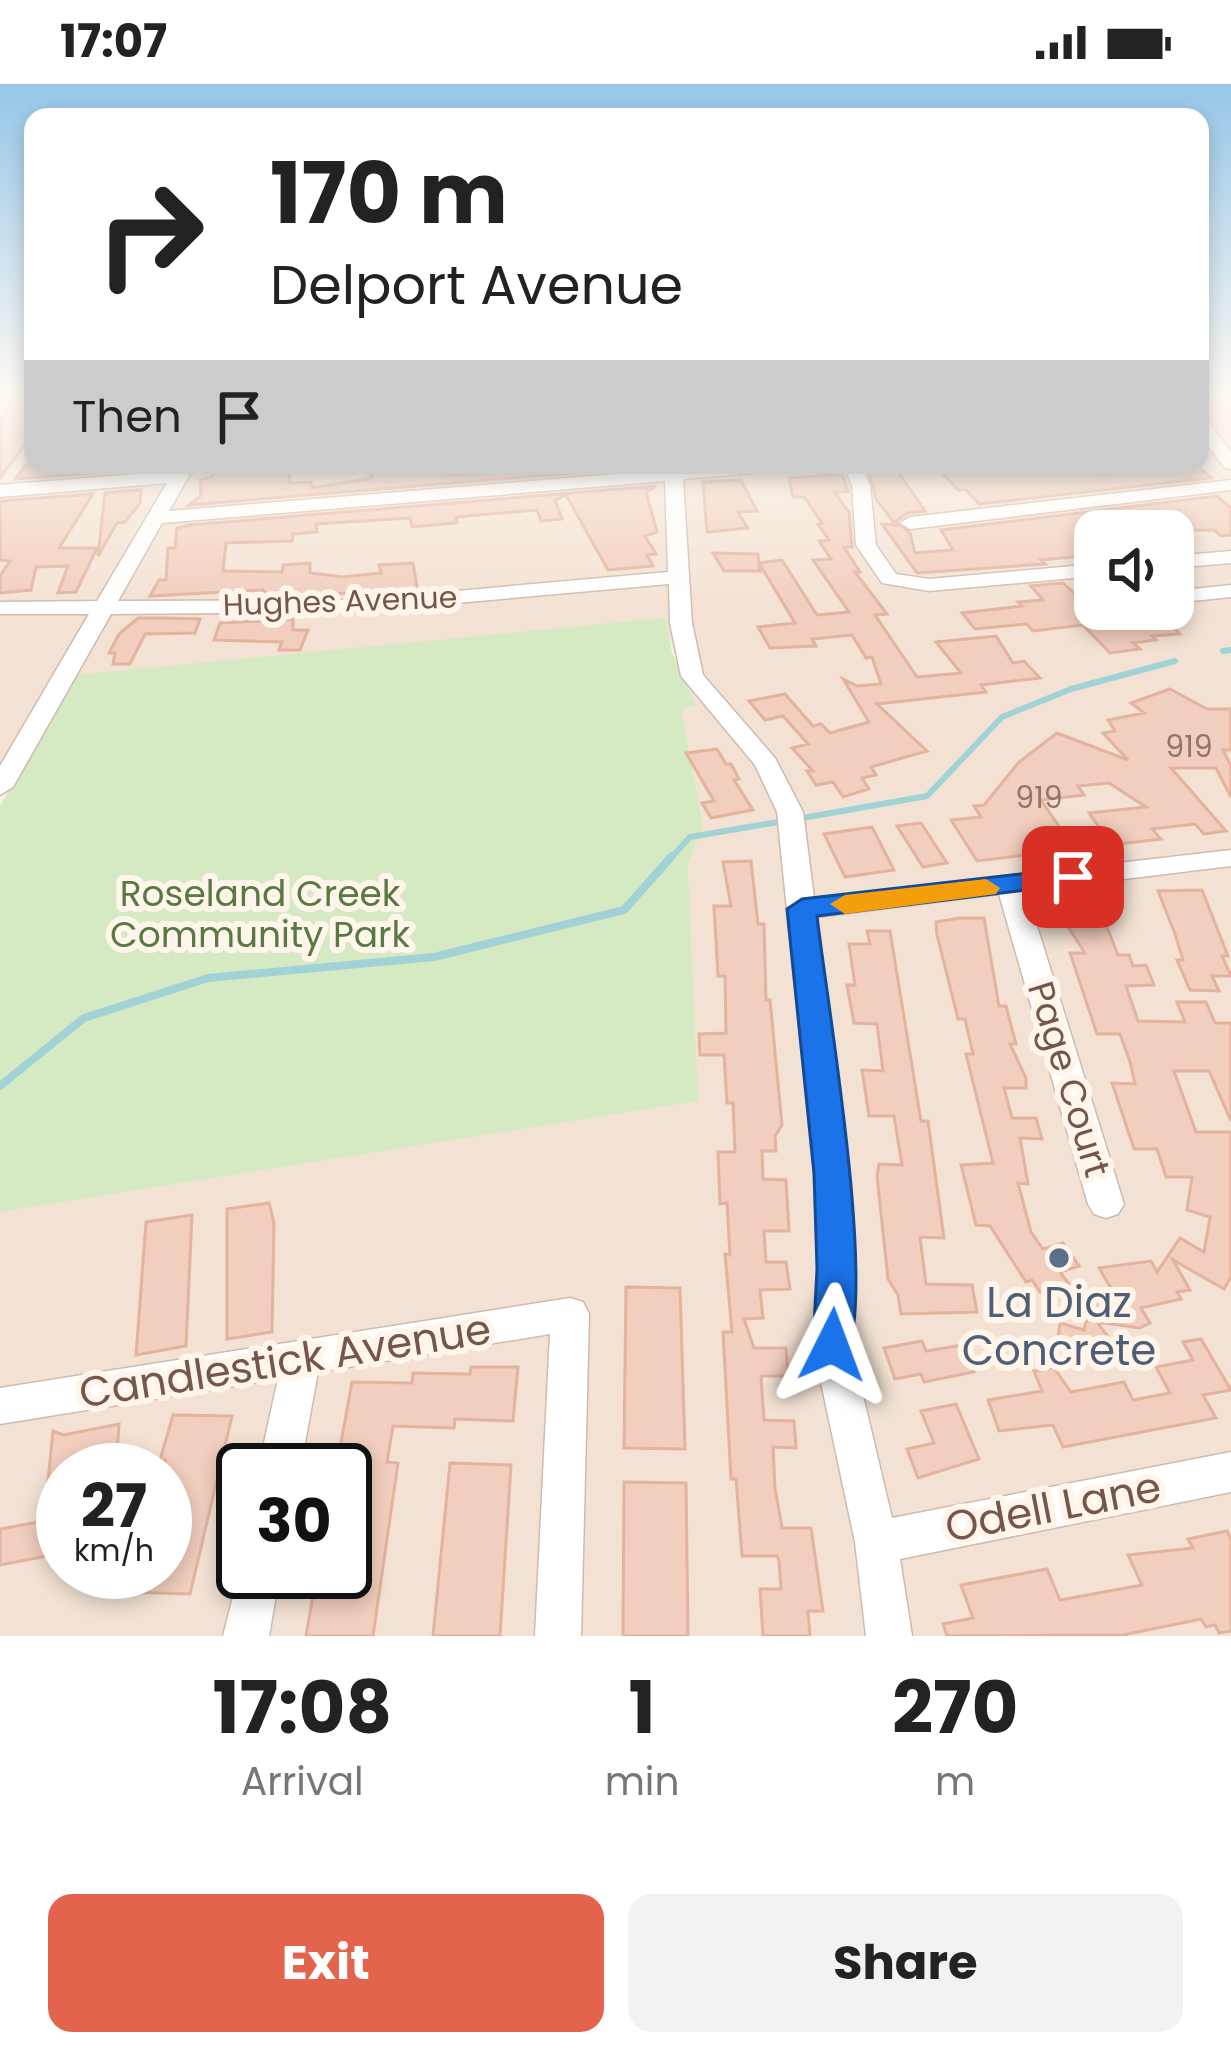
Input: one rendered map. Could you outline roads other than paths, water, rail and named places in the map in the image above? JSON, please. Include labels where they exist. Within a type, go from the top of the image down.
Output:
[{"type":"street","points":[[0,490],[146,474]]},
{"type":"street","points":[[0,787],[181,474]]},
{"type":"street","points":[[156,518],[630,474]]},
{"type":"street","points":[[673,474],[681,623],[692,676],[766,764],[792,826],[831,1173],[836,1269],[832,1345],[876,1542],[889,1636]]},
{"type":"street","points":[[856,474],[866,545],[889,580],[906,585],[1074,572]]},
{"type":"street","points":[[910,523],[1231,485]]},
{"type":"street","points":[[1194,560],[1231,557]]},
{"type":"street","name":"Hughes Avenue","points":[[0,608],[355,606],[678,578]]},
{"type":"street","points":[[1194,595],[1231,591]]},
{"type":"street","points":[[802,909],[1228,864]]},
{"type":"street","name":"Page Court","points":[[1010,885],[1106,1204]]},
{"type":"street","name":"Candlestick Avenue","points":[[0,1406],[570,1314],[558,1636]]},
{"type":"street","points":[[284,1443],[301,1360]]},
{"type":"street","name":"Odell Lane","points":[[876,1542],[1231,1472]]},
{"type":"street","points":[[246,1636],[253,1599]]},
{"type":"waterway","points":[[1223,651],[1231,650]]},
{"type":"waterway","points":[[797,819],[927,796],[1002,717],[1071,689],[1175,661]]},
{"type":"waterway","points":[[670,859],[690,837],[784,821]]},
{"type":"waterway","points":[[0,1086],[84,1018],[208,978],[434,957],[624,910],[672,856]]},
{"type":"place","name":"La Diaz Concrete","points":[[1059,1258]]},
{"type":"park label","name":"Roseland Creek Community Park","points":[[260,914]]}]
